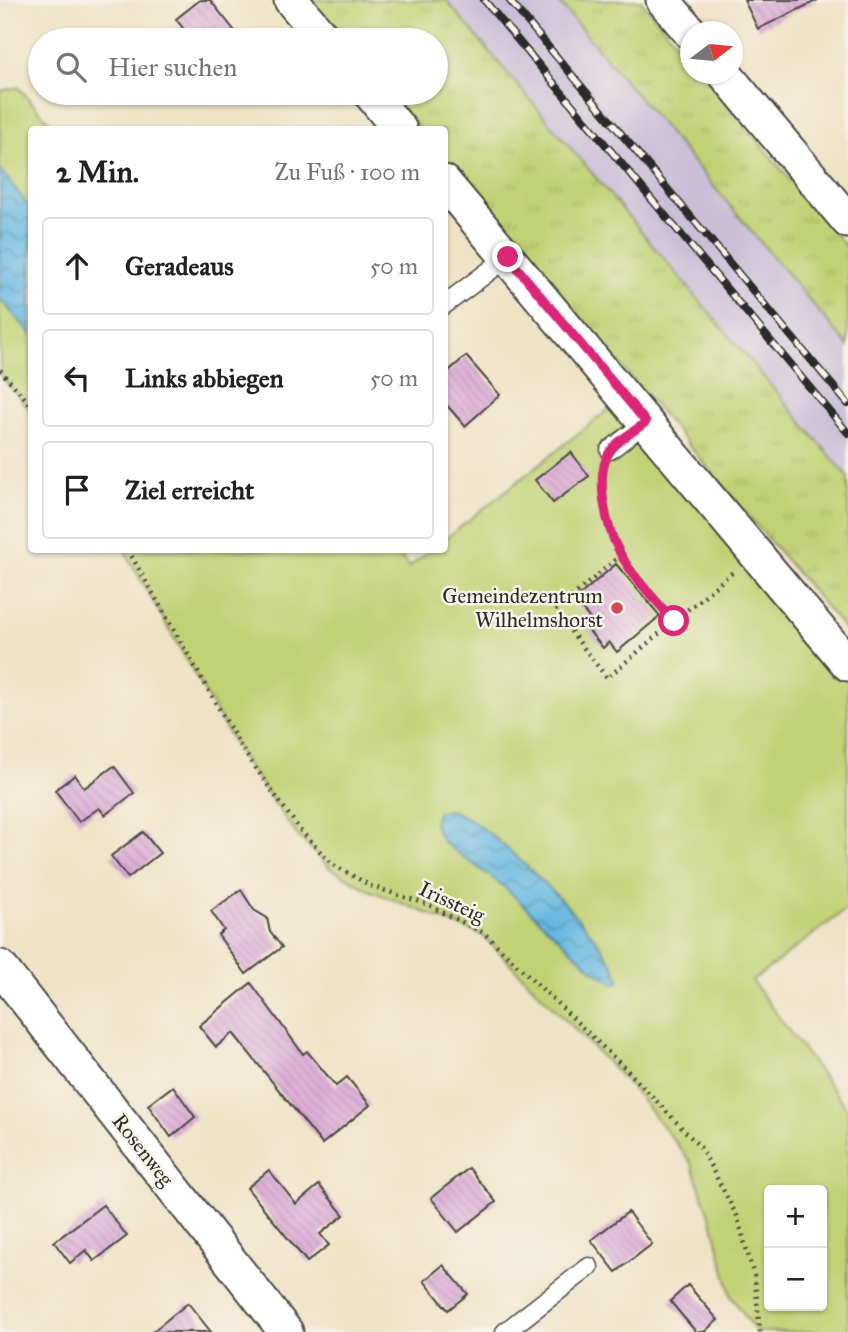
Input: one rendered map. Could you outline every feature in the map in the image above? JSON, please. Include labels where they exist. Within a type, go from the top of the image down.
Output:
[{"type":"street","points":[[291,0],[315,28]]},
{"type":"street","points":[[663,0],[681,21]]},
{"type":"street","points":[[734,84],[846,216]]},
{"type":"street","points":[[380,105],[397,126]]},
{"type":"street","points":[[448,187],[848,664]]},
{"type":"street","name":"Rosenweg","points":[[0,967],[286,1332]]},
{"type":"lane","points":[[448,302],[508,257]]},
{"type":"lane","points":[[610,450],[646,422]]},
{"type":"lane","points":[[505,1332],[589,1267]]},
{"type":"path","points":[[0,370],[28,402]]},
{"type":"path","points":[[610,450],[604,463],[602,481],[612,535],[621,555],[674,621]]},
{"type":"path","name":"Irissteig","points":[[130,553],[244,752],[300,830],[332,864],[371,886],[426,904],[484,933],[628,1071],[701,1148],[737,1216],[755,1279],[760,1332]]},
{"type":"path","points":[[621,555],[555,611],[607,678],[755,553]]},
{"type":"shaded area","points":[[445,0],[557,0],[848,346],[848,478]]},
{"type":"green space","points":[[310,0],[446,0],[848,477],[848,633],[448,162],[448,126],[417,126],[399,105],[448,105],[448,28],[334,28]]},
{"type":"green space","points":[[557,0],[641,0],[680,47],[680,84],[710,84],[848,249],[848,346]]},
{"type":"green space","points":[[18,87],[28,98],[28,105],[34,105],[53,126],[28,126],[28,408],[0,375],[0,91]]},
{"type":"green space","points":[[618,402],[848,676],[848,908],[752,981],[848,1110],[848,1332],[756,1332],[731,1296],[713,1224],[690,1161],[627,1082],[482,935],[371,891],[330,868],[297,835],[241,756],[126,553],[397,553],[409,567],[427,553],[448,553],[448,537]]},
{"type":"water","points":[[0,169],[28,205],[28,331],[0,299]]},
{"type":"water","points":[[450,810],[471,820],[491,835],[557,896],[597,942],[612,963],[620,981],[615,984],[592,969],[503,886],[442,841],[434,825],[437,812]]},
{"type":"building","points":[[200,0],[210,0],[232,28],[183,28],[176,19]]},
{"type":"building","points":[[744,0],[818,0],[758,29]]},
{"type":"building","points":[[466,356],[500,395],[465,426],[448,407],[448,372]]},
{"type":"building","points":[[571,452],[589,476],[553,503],[535,480]]},
{"type":"building","name":"Gemeindezentrum Wilhelmshorst","points":[[616,564],[660,616],[617,652],[609,642],[603,648],[584,625],[591,620],[574,600]]},
{"type":"building","points":[[114,766],[134,793],[105,815],[99,808],[79,822],[55,790],[75,775],[84,788]]},
{"type":"building","points":[[143,832],[160,853],[128,878],[111,856]]},
{"type":"building","points":[[241,890],[254,910],[267,918],[270,932],[282,947],[246,974],[218,935],[224,930],[211,911]]},
{"type":"building","points":[[251,983],[303,1054],[307,1051],[336,1086],[347,1077],[370,1105],[322,1144],[233,1033],[216,1047],[199,1026]]},
{"type":"building","points":[[173,1086],[195,1117],[171,1137],[148,1105]]},
{"type":"building","points":[[469,1168],[496,1202],[458,1232],[431,1198]]},
{"type":"building","points":[[269,1170],[296,1204],[319,1185],[344,1215],[320,1234],[329,1245],[307,1262],[247,1188]]},
{"type":"building","points":[[103,1205],[127,1236],[94,1261],[86,1250],[70,1263],[54,1242]]},
{"type":"building","points":[[628,1212],[652,1244],[616,1272],[591,1240]]},
{"type":"building","points":[[443,1265],[468,1294],[448,1310],[424,1281]]},
{"type":"building","points":[[688,1285],[718,1320],[704,1332],[696,1332],[670,1301]]},
{"type":"building","points":[[188,1303],[211,1332],[152,1332]]},
{"type":"railway","points":[[484,0],[848,433]]},
{"type":"railway","points":[[509,0],[848,404]]},
{"type":"place","name":"Gemeindezentrum Wilhelmshorst","points":[[617,608]]},
{"type":"route","points":[[508,257],[646,422],[610,450],[604,463],[604,502],[612,535],[620,553],[674,621]]}]
